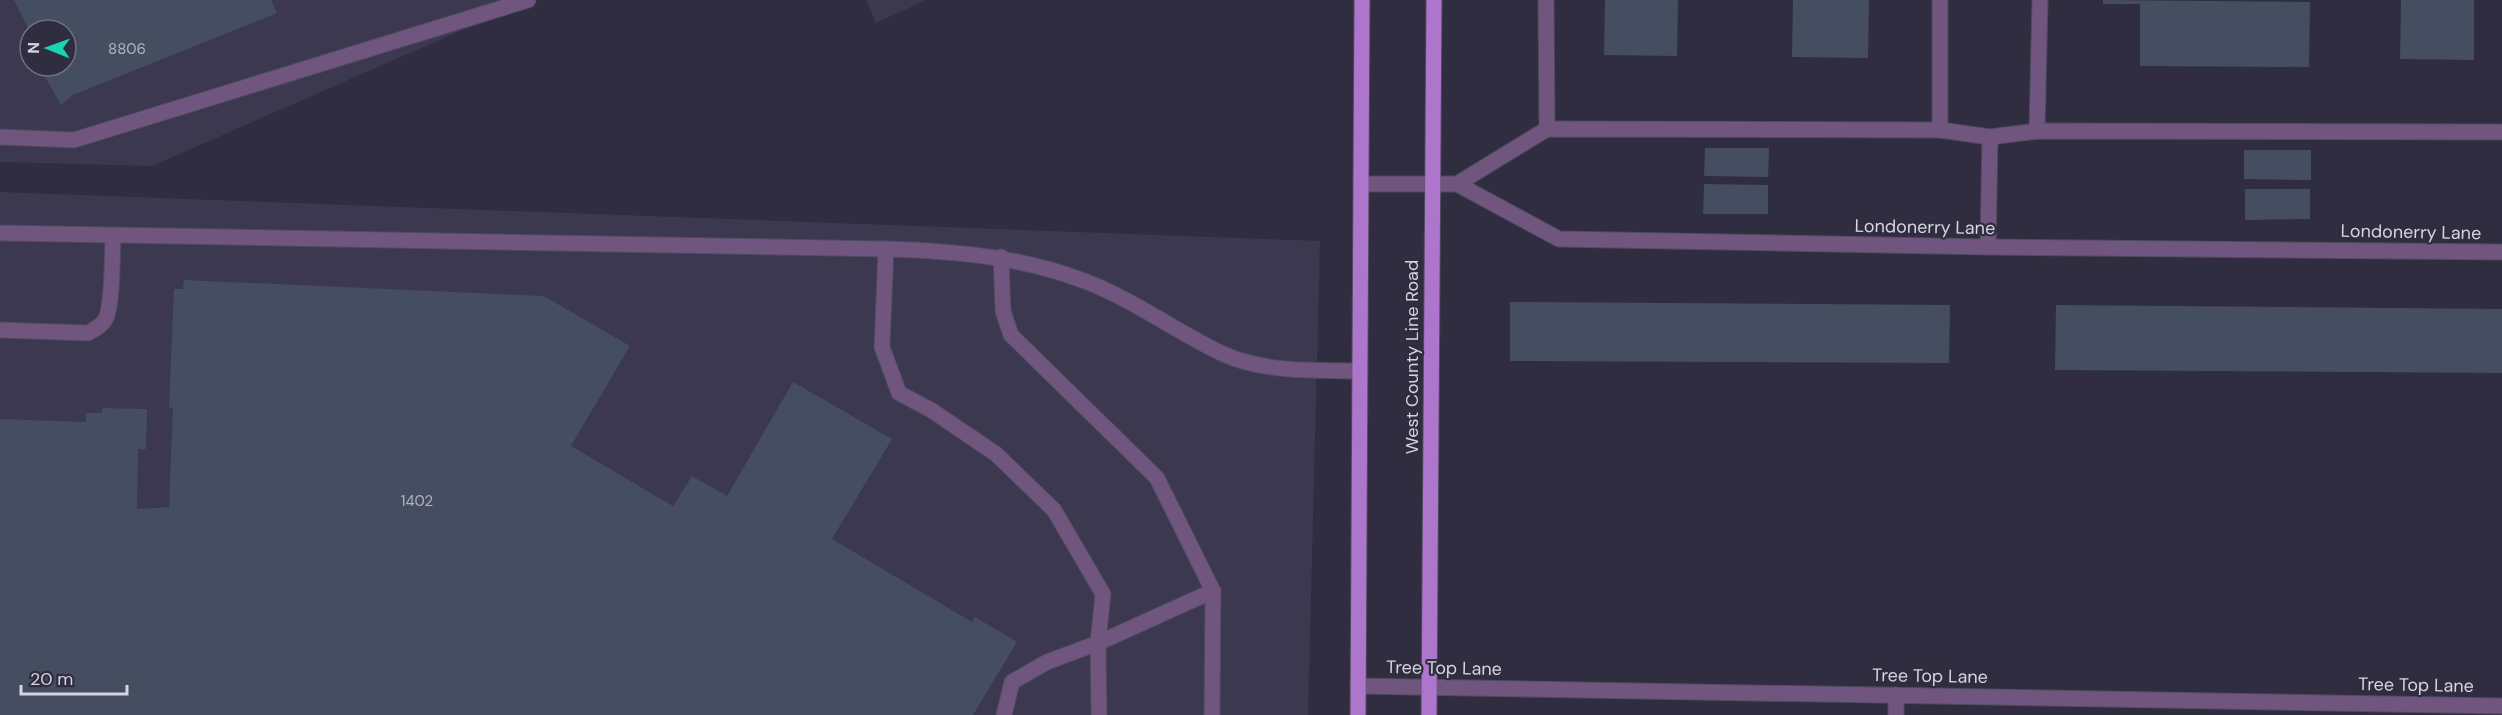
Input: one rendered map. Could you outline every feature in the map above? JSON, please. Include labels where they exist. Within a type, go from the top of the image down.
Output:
[{"type":"main road","points":[[1358,715],[1362,0]]},
{"type":"main road","name":"West County Line Road","points":[[1429,715],[1434,0]]},
{"type":"street","points":[[0,137],[74,140],[528,0]]},
{"type":"street","points":[[1546,0],[1547,129]]},
{"type":"street","points":[[1940,0],[1940,130]]},
{"type":"street","points":[[2037,131],[2040,0]]},
{"type":"street","points":[[1457,184],[1547,129],[1940,130],[1990,137],[2037,131],[2502,132]]},
{"type":"street","points":[[1988,248],[1990,137]]},
{"type":"street","name":"Londonerry Lane","points":[[1361,184],[1457,184],[1559,239],[1988,248],[2502,252]]},
{"type":"street","points":[[0,234],[886,249],[1001,257],[1080,279],[1137,306],[1223,354],[1277,369],[1360,371]]},
{"type":"street","points":[[0,330],[88,333],[98,328],[106,319],[108,307],[113,237]]},
{"type":"street","points":[[886,249],[882,347],[899,393],[931,410],[996,454],[1054,510],[1103,594],[1098,643],[1099,715]]},
{"type":"street","points":[[1001,257],[1003,311],[1011,335],[1157,478],[1213,591],[1212,715]]},
{"type":"street","points":[[1004,715],[1012,682],[1047,662],[1098,643],[1213,591]]},
{"type":"street","name":"Tree Top Lane","points":[[1358,687],[1896,694],[2502,706]]},
{"type":"street","points":[[1896,694],[1896,715]]},
{"type":"shaded area","points":[[0,0],[531,0],[152,166],[0,162]]},
{"type":"shaded area","points":[[866,0],[926,0],[876,23]]},
{"type":"shaded area","points":[[0,192],[1320,241],[1308,715],[0,715]]},
{"type":"building","points":[[14,0],[271,0],[277,13],[73,95],[61,105],[46,78],[78,78],[78,18],[23,18]]},
{"type":"building","points":[[1605,0],[1678,0],[1677,56],[1604,55]]},
{"type":"building","points":[[1793,0],[1869,0],[1868,58],[1792,57]]},
{"type":"building","points":[[2103,0],[2310,2],[2309,67],[2140,66],[2140,4],[2103,4]]},
{"type":"building","points":[[2401,0],[2474,0],[2474,60],[2400,59]]},
{"type":"building","points":[[1705,148],[1769,148],[1768,177],[1704,176]]},
{"type":"building","points":[[2244,150],[2311,150],[2311,180],[2244,179]]},
{"type":"building","points":[[1704,184],[1768,185],[1768,214],[1703,214]]},
{"type":"building","points":[[2245,189],[2310,189],[2310,219],[2245,220]]},
{"type":"building","points":[[184,280],[544,296],[630,346],[571,446],[673,506],[692,476],[727,496],[793,382],[892,439],[832,539],[972,622],[975,617],[1017,642],[973,715],[0,715],[0,419],[86,422],[86,413],[102,413],[102,408],[147,409],[146,449],[138,449],[137,509],[169,507],[173,409],[169,408],[174,289],[183,289]]},
{"type":"building","points":[[1510,302],[1950,305],[1949,363],[1510,361]]},
{"type":"building","points":[[2056,305],[2502,309],[2502,373],[2055,370]]}]
